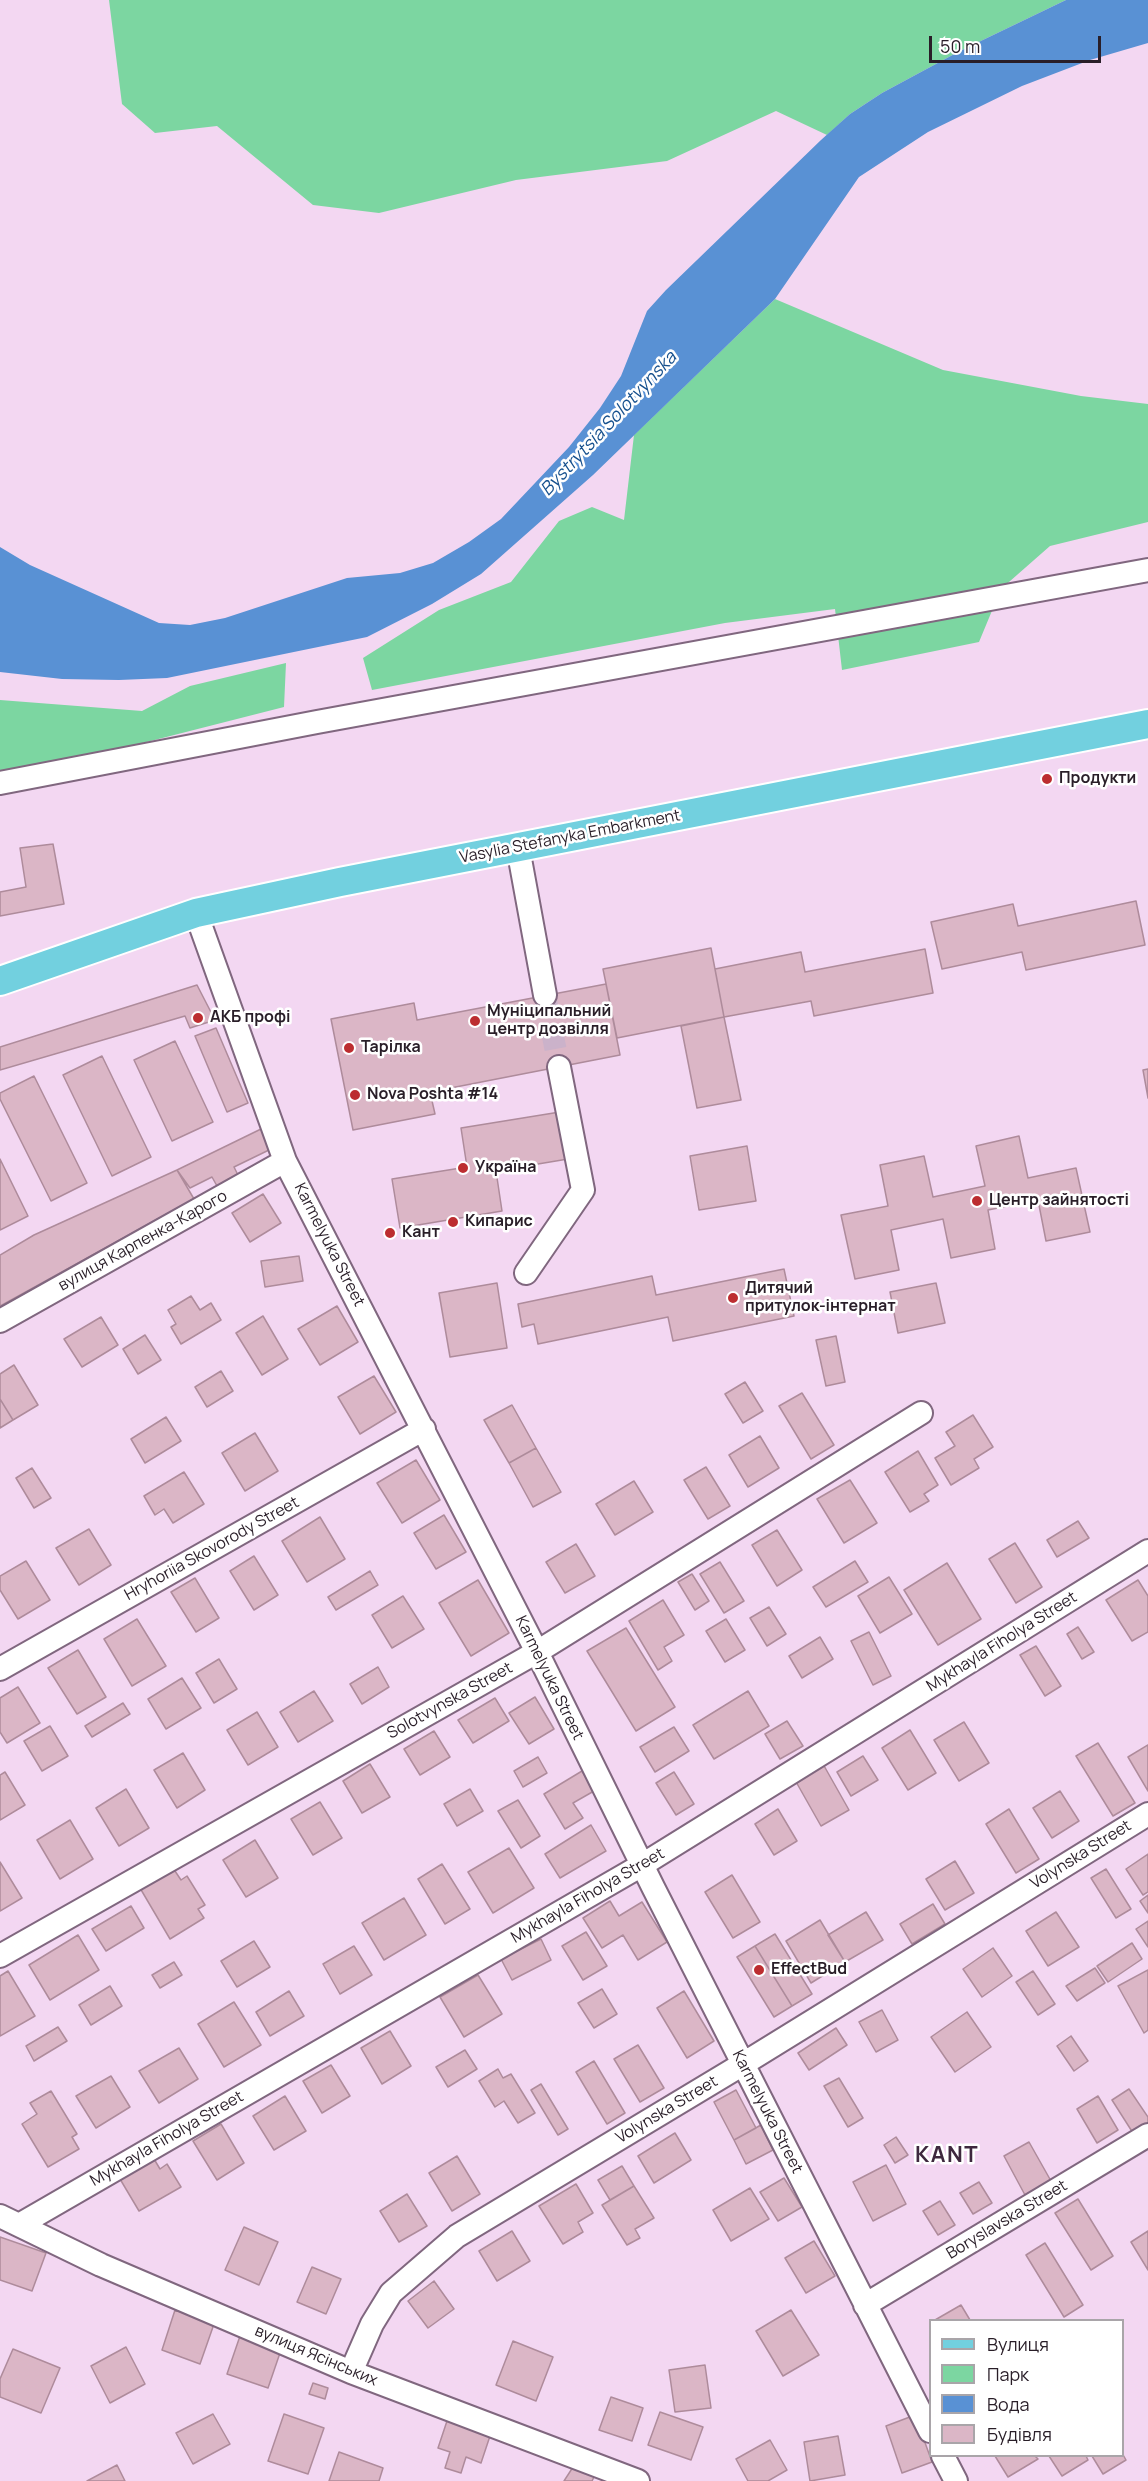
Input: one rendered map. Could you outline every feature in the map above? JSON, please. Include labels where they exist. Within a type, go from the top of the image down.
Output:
[{"type":"main road","name":"Vasylia Stefanyka Embarkment","points":[[0,981],[196,912],[1148,724]]},
{"type":"street","points":[[0,783],[317,722],[1148,570]]},
{"type":"street","points":[[518,848],[545,995]]},
{"type":"street","name":"Karmelyuka Street","points":[[196,912],[285,1161],[424,1429],[642,1865],[929,2429]]},
{"type":"street","points":[[526,1273],[583,1190],[559,1067]]},
{"type":"street","name":"вулиця Карпенка-Карого","points":[[0,1321],[285,1161]]},
{"type":"street","name":"Solotvynska Street","points":[[0,1956],[537,1652],[921,1413]]},
{"type":"street","name":"Hryhoriia Skovorody Street","points":[[0,1669],[424,1429]]},
{"type":"street","name":"Mykhayla Fiholya Street","points":[[9,2220],[642,1865],[1148,1551]]},
{"type":"street","name":"Volynska Street","points":[[351,2372],[372,2324],[391,2293],[457,2236],[743,2064],[1148,1814]]},
{"type":"street","name":"Boryslavska Street","points":[[866,2305],[1148,2135]]},
{"type":"street","name":"вулиця Ясінських","points":[[9,2220],[101,2265],[351,2372],[638,2481]]},
{"type":"street","points":[[944,2457],[956,2481]]},
{"type":"green space","points":[[109,0],[1066,0],[960,51],[882,93],[850,114],[827,135],[776,111],[667,161],[516,180],[379,213],[313,205],[217,126],[155,133],[122,104]]},
{"type":"green space","points":[[775,299],[943,370],[1081,396],[1148,404],[1148,522],[1050,546],[1001,589],[979,642],[842,670],[835,609],[725,623],[372,690],[363,658],[439,610],[511,582],[559,521],[592,507],[624,520],[634,435]]},
{"type":"green space","points":[[286,663],[284,707],[80,759],[0,776],[0,700],[142,711],[190,686]]},
{"type":"water","name":"Bystrytsia Solotvynska","points":[[1066,0],[1148,0],[1148,43],[1090,60],[1022,86],[928,132],[859,177],[775,299],[593,475],[481,574],[432,604],[367,637],[167,678],[62,679],[0,672],[0,547],[30,565],[159,623],[190,625],[225,618],[347,578],[400,573],[433,563],[469,542],[501,519],[569,447],[600,408],[621,376],[647,311],[821,140],[850,114],[882,93],[960,51]]},
{"type":"building","points":[[53,844],[64,904],[0,916],[0,892],[26,887],[20,848]]},
{"type":"building","points":[[1136,901],[1145,945],[1026,970],[1022,952],[942,969],[931,922],[1013,904],[1018,926]]},
{"type":"building","points":[[711,948],[724,1017],[617,1038],[603,969]]},
{"type":"building","points":[[925,949],[933,993],[814,1016],[811,1001],[724,1017],[715,969],[801,952],[805,972]]},
{"type":"building","points":[[606,984],[620,1055],[430,1092],[435,1114],[353,1130],[331,1019],[414,1003],[417,1020]]},
{"type":"building","points":[[197,985],[215,1020],[190,1028],[185,1016],[0,1070],[0,1047]]},
{"type":"building","points":[[724,1017],[741,1100],[697,1108],[681,1026]]},
{"type":"building","points":[[216,1028],[248,1103],[227,1112],[195,1036]]},
{"type":"building","points":[[175,1041],[213,1122],[172,1141],[134,1060]]},
{"type":"building","points":[[102,1056],[151,1157],[112,1176],[63,1075]]},
{"type":"building","points":[[1148,1069],[1148,1098],[1143,1070]]},
{"type":"building","points":[[34,1076],[87,1183],[51,1201],[0,1099],[0,1093]]},
{"type":"building","points":[[566,1111],[574,1158],[496,1171],[502,1211],[400,1228],[392,1179],[467,1167],[461,1128]]},
{"type":"building","points":[[261,1129],[271,1149],[234,1167],[238,1175],[217,1186],[212,1177],[190,1188],[177,1170]]},
{"type":"building","points":[[1019,1136],[1028,1178],[1076,1168],[1090,1232],[1046,1241],[1038,1200],[988,1210],[995,1249],[951,1258],[943,1219],[891,1230],[899,1270],[855,1279],[841,1215],[888,1206],[880,1165],[924,1156],[933,1197],[985,1186],[976,1146]]},
{"type":"building","points":[[747,1146],[756,1201],[699,1210],[690,1156]]},
{"type":"building","points":[[0,1159],[28,1216],[0,1230]]},
{"type":"building","points":[[177,1170],[194,1199],[0,1306],[0,1255],[34,1235]]},
{"type":"building","points":[[263,1194],[281,1223],[250,1242],[232,1213]]},
{"type":"building","points":[[299,1256],[303,1281],[265,1287],[261,1261]]},
{"type":"building","points":[[784,1269],[794,1316],[673,1341],[668,1317],[538,1344],[534,1324],[522,1327],[518,1304],[652,1276],[656,1295]]},
{"type":"building","points":[[497,1283],[507,1348],[450,1357],[439,1293]]},
{"type":"building","points":[[936,1283],[945,1323],[898,1333],[890,1292]]},
{"type":"building","points":[[191,1296],[200,1310],[211,1303],[221,1320],[181,1344],[171,1327],[176,1324],[168,1310]]},
{"type":"building","points":[[337,1306],[358,1342],[320,1365],[298,1329]]},
{"type":"building","points":[[263,1316],[288,1359],[262,1375],[236,1333]]},
{"type":"building","points":[[101,1317],[118,1345],[82,1367],[64,1339]]},
{"type":"building","points":[[145,1335],[161,1360],[138,1374],[123,1349]]},
{"type":"building","points":[[836,1336],[845,1382],[826,1386],[816,1340]]},
{"type":"building","points":[[14,1365],[38,1405],[13,1420],[0,1399],[0,1374]]},
{"type":"building","points":[[221,1371],[233,1391],[207,1407],[195,1387]]},
{"type":"building","points":[[374,1376],[396,1412],[360,1434],[338,1397]]},
{"type":"building","points":[[745,1382],[763,1411],[743,1423],[725,1394]]},
{"type":"building","points":[[802,1393],[834,1445],[811,1459],[779,1406]]},
{"type":"building","points":[[0,1399],[13,1420],[0,1428]]},
{"type":"building","points":[[512,1405],[536,1448],[509,1463],[484,1420]]},
{"type":"building","points":[[973,1415],[993,1447],[974,1459],[979,1468],[951,1485],[935,1458],[955,1446],[946,1432]]},
{"type":"building","points":[[166,1417],[181,1441],[145,1463],[131,1439]]},
{"type":"building","points":[[255,1433],[278,1471],[245,1491],[222,1453]]},
{"type":"building","points":[[760,1436],[779,1468],[748,1487],[729,1455]]},
{"type":"building","points":[[536,1448],[561,1492],[533,1507],[509,1463]]},
{"type":"building","points":[[918,1451],[938,1485],[924,1494],[929,1501],[910,1512],[885,1472]]},
{"type":"building","points":[[416,1460],[440,1500],[402,1523],[377,1483]]},
{"type":"building","points":[[706,1467],[730,1506],[708,1519],[684,1480]]},
{"type":"building","points":[[32,1468],[51,1498],[34,1508],[16,1478]]},
{"type":"building","points":[[184,1472],[204,1504],[173,1523],[164,1509],[155,1515],[144,1496]]},
{"type":"building","points":[[850,1480],[877,1523],[844,1543],[817,1499]]},
{"type":"building","points":[[634,1481],[653,1512],[615,1535],[596,1504]]},
{"type":"building","points":[[444,1515],[466,1552],[436,1569],[414,1533]]},
{"type":"building","points":[[320,1517],[345,1559],[307,1582],[282,1541]]},
{"type":"building","points":[[1078,1521],[1089,1538],[1057,1557],[1047,1540]]},
{"type":"building","points":[[89,1529],[111,1565],[79,1585],[56,1548]]},
{"type":"building","points":[[777,1530],[802,1570],[777,1586],[752,1545]]},
{"type":"building","points":[[1015,1543],[1042,1587],[1016,1603],[989,1559]]},
{"type":"building","points":[[576,1544],[595,1576],[565,1593],[546,1562]]},
{"type":"building","points":[[254,1556],[278,1595],[254,1610],[230,1571]]},
{"type":"building","points":[[26,1561],[50,1600],[18,1619],[0,1590],[0,1576]]},
{"type":"building","points":[[855,1561],[868,1582],[826,1607],[813,1587]]},
{"type":"building","points":[[720,1562],[744,1601],[724,1613],[700,1574]]},
{"type":"building","points":[[947,1563],[981,1619],[938,1645],[904,1590]]},
{"type":"building","points":[[370,1571],[378,1585],[336,1610],[328,1597]]},
{"type":"building","points":[[692,1574],[709,1601],[695,1610],[678,1582]]},
{"type":"building","points":[[889,1577],[912,1614],[880,1633],[858,1596]]},
{"type":"building","points":[[195,1578],[219,1618],[196,1632],[171,1592]]},
{"type":"building","points":[[478,1580],[509,1633],[471,1656],[439,1603]]},
{"type":"building","points":[[1138,1580],[1148,1596],[1148,1632],[1132,1641],[1106,1600]]},
{"type":"building","points":[[403,1596],[424,1629],[392,1648],[372,1615]]},
{"type":"building","points":[[663,1600],[684,1635],[664,1647],[672,1661],[658,1670],[629,1621]]},
{"type":"building","points":[[769,1607],[786,1634],[767,1646],[750,1618]]},
{"type":"building","points":[[137,1619],[166,1666],[132,1686],[104,1639]]},
{"type":"building","points":[[726,1619],[745,1650],[725,1662],[706,1631]]},
{"type":"building","points":[[1078,1627],[1094,1652],[1082,1659],[1067,1634]]},
{"type":"building","points":[[626,1628],[675,1707],[636,1731],[587,1651]]},
{"type":"building","points":[[869,1632],[891,1676],[873,1685],[851,1641]]},
{"type":"building","points":[[820,1637],[833,1659],[802,1678],[789,1656]]},
{"type":"building","points":[[1036,1646],[1061,1686],[1045,1696],[1020,1655]]},
{"type":"building","points":[[78,1650],[106,1697],[77,1714],[48,1668]]},
{"type":"building","points":[[219,1659],[237,1689],[214,1703],[196,1673]]},
{"type":"building","points":[[378,1667],[389,1687],[362,1704],[350,1684]]},
{"type":"building","points":[[182,1678],[201,1708],[166,1729],[148,1699]]},
{"type":"building","points":[[18,1687],[40,1723],[7,1743],[0,1732],[0,1698]]},
{"type":"building","points":[[314,1691],[333,1721],[298,1742],[280,1712]]},
{"type":"building","points":[[748,1691],[769,1726],[714,1759],[693,1725]]},
{"type":"building","points":[[535,1697],[554,1729],[529,1744],[509,1713]]},
{"type":"building","points":[[495,1698],[509,1721],[473,1743],[458,1720]]},
{"type":"building","points":[[123,1703],[130,1714],[92,1737],[85,1726]]},
{"type":"building","points":[[257,1712],[278,1747],[248,1765],[227,1730]]},
{"type":"building","points":[[787,1721],[803,1746],[780,1759],[765,1734]]},
{"type":"building","points":[[964,1722],[989,1763],[959,1781],[934,1740]]},
{"type":"building","points":[[50,1726],[68,1756],[42,1771],[24,1741]]},
{"type":"building","points":[[674,1727],[689,1751],[655,1772],[640,1747]]},
{"type":"building","points":[[910,1730],[936,1773],[908,1790],[882,1748]]},
{"type":"building","points":[[434,1731],[450,1757],[420,1775],[404,1749]]},
{"type":"building","points":[[1098,1743],[1135,1803],[1113,1816],[1076,1756]]},
{"type":"building","points":[[1148,1745],[1148,1791],[1128,1757]]},
{"type":"building","points":[[183,1753],[205,1790],[177,1808],[154,1770]]},
{"type":"building","points":[[863,1756],[878,1780],[851,1796],[837,1772]]},
{"type":"building","points":[[538,1757],[547,1773],[523,1787],[514,1771]]},
{"type":"building","points":[[370,1764],[390,1797],[362,1813],[343,1781]]},
{"type":"building","points":[[823,1764],[849,1810],[821,1826],[795,1780]]},
{"type":"building","points":[[582,1771],[594,1791],[573,1803],[583,1818],[565,1829],[544,1794]]},
{"type":"building","points":[[5,1772],[25,1805],[0,1820],[0,1775]]},
{"type":"building","points":[[674,1772],[694,1804],[676,1815],[656,1783]]},
{"type":"building","points":[[126,1789],[149,1828],[119,1846],[96,1808]]},
{"type":"building","points":[[470,1789],[483,1811],[457,1826],[444,1804]]},
{"type":"building","points":[[1060,1791],[1079,1821],[1052,1838],[1033,1808]]},
{"type":"building","points":[[518,1800],[540,1836],[521,1848],[498,1811]]},
{"type":"building","points":[[320,1802],[342,1838],[313,1855],[291,1819]]},
{"type":"building","points":[[778,1809],[797,1841],[774,1855],[755,1824]]},
{"type":"building","points":[[1009,1809],[1039,1859],[1016,1873],[986,1824]]},
{"type":"building","points":[[70,1820],[93,1859],[60,1879],[37,1840]]},
{"type":"building","points":[[591,1825],[606,1851],[560,1878],[545,1854]]},
{"type":"building","points":[[255,1840],[278,1878],[246,1897],[223,1860]]},
{"type":"building","points":[[509,1848],[534,1888],[493,1913],[468,1872]]},
{"type":"building","points":[[1148,1854],[1148,1892],[1143,1895],[1126,1869]]},
{"type":"building","points":[[955,1861],[974,1893],[945,1910],[926,1879]]},
{"type":"building","points":[[0,1862],[22,1898],[0,1911]]},
{"type":"building","points":[[442,1864],[470,1909],[445,1924],[418,1879]]},
{"type":"building","points":[[173,1868],[181,1880],[187,1876],[205,1905],[198,1909],[204,1918],[170,1939],[140,1888]]},
{"type":"building","points":[[1106,1869],[1131,1909],[1116,1918],[1091,1878]]},
{"type":"building","points":[[732,1875],[760,1922],[733,1938],[705,1892]]},
{"type":"building","points":[[1148,1895],[1148,1913],[1140,1901]]},
{"type":"building","points":[[404,1898],[426,1935],[384,1960],[362,1923]]},
{"type":"building","points":[[610,1901],[619,1916],[642,1902],[667,1942],[638,1960],[623,1935],[602,1948],[583,1918]]},
{"type":"building","points":[[933,1904],[945,1924],[912,1944],[900,1924]]},
{"type":"building","points":[[131,1906],[144,1928],[106,1951],[92,1929]]},
{"type":"building","points":[[866,1912],[883,1940],[845,1962],[828,1935]]},
{"type":"building","points":[[1056,1912],[1079,1947],[1048,1966],[1026,1931]]},
{"type":"building","points":[[820,1920],[845,1962],[811,1983],[786,1941]]},
{"type":"building","points":[[1148,1921],[1148,1947],[1136,1929]]},
{"type":"building","points":[[586,1932],[607,1966],[583,1980],[562,1946]]},
{"type":"building","points":[[775,1934],[812,1994],[792,2006],[755,1946]]},
{"type":"building","points":[[78,1935],[99,1970],[50,2000],[29,1965]]},
{"type":"building","points":[[541,1939],[551,1960],[512,1980],[501,1959]]},
{"type":"building","points":[[254,1941],[270,1967],[237,1987],[221,1961]]},
{"type":"building","points":[[1132,1943],[1142,1959],[1108,1982],[1097,1966]]},
{"type":"building","points":[[354,1946],[372,1975],[340,1994],[323,1964]]},
{"type":"building","points":[[755,1946],[792,2006],[774,2017],[737,1957]]},
{"type":"building","points":[[993,1948],[1012,1976],[982,1997],[963,1969]]},
{"type":"building","points":[[174,1962],[182,1975],[160,1988],[152,1975]]},
{"type":"building","points":[[1095,1968],[1105,1983],[1077,2001],[1066,1986]]},
{"type":"building","points":[[1148,1970],[1148,2030],[1144,2033],[1118,1986]]},
{"type":"building","points":[[8,1971],[35,2016],[0,2036],[0,1976]]},
{"type":"building","points":[[1033,1971],[1055,2004],[1038,2015],[1016,1982]]},
{"type":"building","points":[[478,1975],[502,2014],[464,2037],[440,1997]]},
{"type":"building","points":[[110,1986],[122,2006],[91,2025],[79,2005]]},
{"type":"building","points":[[602,1989],[617,2014],[594,2028],[578,2003]]},
{"type":"building","points":[[289,1991],[304,2016],[270,2036],[256,2012]]},
{"type":"building","points":[[684,1991],[714,2041],[687,2058],[657,2008]]},
{"type":"building","points":[[234,2002],[261,2045],[224,2067],[198,2024]]},
{"type":"building","points":[[882,2010],[898,2040],[876,2052],[859,2022]]},
{"type":"building","points":[[967,2012],[991,2047],[955,2072],[931,2037]]},
{"type":"building","points":[[58,2027],[67,2041],[34,2061],[26,2046]]},
{"type":"building","points":[[836,2028],[847,2045],[809,2070],[798,2053]]},
{"type":"building","points":[[390,2031],[411,2066],[382,2084],[361,2048]]},
{"type":"building","points":[[1071,2036],[1088,2061],[1074,2071],[1057,2046]]},
{"type":"building","points":[[638,2045],[664,2088],[640,2102],[614,2059]]},
{"type":"building","points":[[179,2048],[198,2079],[159,2103],[139,2071]]},
{"type":"building","points":[[465,2050],[477,2069],[448,2087],[436,2067]]},
{"type":"building","points":[[594,2061],[625,2113],[607,2124],[576,2072]]},
{"type":"building","points":[[331,2065],[350,2096],[322,2113],[303,2081]]},
{"type":"building","points":[[498,2069],[503,2078],[511,2074],[535,2113],[518,2123],[504,2101],[495,2107],[479,2081]]},
{"type":"building","points":[[111,2076],[130,2107],[96,2128],[76,2096]]},
{"type":"building","points":[[839,2078],[863,2118],[848,2127],[824,2086]]},
{"type":"building","points":[[541,2084],[568,2129],[558,2135],[531,2090]]},
{"type":"building","points":[[1129,2089],[1148,2117],[1148,2123],[1133,2133],[1112,2100]]},
{"type":"building","points":[[736,2090],[756,2128],[734,2140],[714,2102]]},
{"type":"building","points":[[51,2091],[77,2134],[72,2137],[79,2149],[48,2167],[22,2124],[37,2114],[30,2103]]},
{"type":"building","points":[[285,2096],[306,2131],[274,2150],[253,2116]]},
{"type":"building","points":[[1098,2096],[1118,2130],[1097,2143],[1077,2109]]},
{"type":"building","points":[[221,2124],[244,2163],[217,2180],[193,2141]]},
{"type":"building","points":[[761,2125],[773,2150],[746,2164],[734,2140]]},
{"type":"building","points":[[675,2133],[691,2160],[654,2183],[638,2156]]},
{"type":"building","points":[[896,2137],[908,2155],[895,2163],[884,2145]]},
{"type":"building","points":[[1029,2142],[1051,2181],[1025,2195],[1004,2156]]},
{"type":"building","points":[[457,2156],[480,2194],[452,2211],[429,2173]]},
{"type":"building","points":[[154,2159],[160,2169],[167,2164],[181,2187],[139,2211],[120,2179]]},
{"type":"building","points":[[886,2165],[906,2204],[873,2221],[853,2182]]},
{"type":"building","points":[[622,2166],[634,2186],[610,2200],[598,2180]]},
{"type":"building","points":[[784,2178],[802,2207],[778,2221],[760,2192]]},
{"type":"building","points":[[979,2182],[992,2203],[973,2214],[960,2193]]},
{"type":"building","points":[[576,2184],[593,2213],[578,2222],[583,2232],[563,2244],[539,2206]]},
{"type":"building","points":[[634,2186],[654,2218],[635,2229],[640,2238],[627,2245],[602,2205]]},
{"type":"building","points":[[750,2188],[769,2219],[731,2241],[713,2210]]},
{"type":"building","points":[[407,2194],[427,2226],[399,2242],[380,2211]]},
{"type":"building","points":[[1078,2199],[1113,2256],[1091,2270],[1055,2213]]},
{"type":"building","points":[[940,2201],[955,2225],[938,2235],[923,2211]]},
{"type":"building","points":[[244,2227],[278,2242],[259,2285],[225,2270]]},
{"type":"building","points":[[512,2231],[530,2261],[497,2281],[479,2251]]},
{"type":"building","points":[[1148,2231],[1148,2270],[1131,2242]]},
{"type":"building","points":[[0,2237],[46,2253],[32,2291],[0,2280]]},
{"type":"building","points":[[814,2241],[835,2276],[806,2293],[785,2258]]},
{"type":"building","points":[[1045,2243],[1083,2305],[1064,2317],[1026,2255]]},
{"type":"building","points":[[312,2267],[341,2279],[326,2314],[297,2302]]},
{"type":"building","points":[[434,2281],[454,2309],[428,2328],[408,2301]]},
{"type":"building","points":[[961,2305],[969,2319],[937,2319]]},
{"type":"building","points":[[175,2310],[214,2324],[200,2364],[162,2350]]},
{"type":"building","points":[[791,2310],[819,2355],[783,2376],[756,2331]]},
{"type":"building","points":[[240,2336],[281,2350],[268,2388],[227,2374]]},
{"type":"building","points":[[513,2341],[553,2357],[536,2401],[496,2385]]},
{"type":"building","points":[[126,2347],[145,2384],[110,2403],[91,2366]]},
{"type":"building","points":[[13,2349],[60,2368],[41,2413],[0,2397],[0,2379]]},
{"type":"building","points":[[705,2365],[711,2408],[675,2412],[669,2370]]},
{"type":"building","points":[[313,2383],[328,2388],[325,2399],[309,2394]]},
{"type":"building","points":[[611,2397],[643,2408],[632,2441],[599,2430]]},
{"type":"building","points":[[660,2412],[703,2427],[691,2460],[648,2445]]},
{"type":"building","points":[[213,2414],[230,2444],[193,2464],[176,2433]]},
{"type":"building","points":[[284,2414],[324,2428],[308,2474],[268,2461]]},
{"type":"building","points":[[915,2415],[932,2462],[902,2473],[886,2426]]},
{"type":"building","points":[[448,2418],[491,2433],[481,2463],[466,2457],[461,2473],[445,2468],[450,2452],[438,2448]]},
{"type":"building","points":[[838,2436],[845,2475],[810,2481],[804,2442]]},
{"type":"building","points":[[770,2440],[787,2470],[768,2481],[748,2481],[736,2459]]},
{"type":"building","points":[[339,2452],[383,2468],[379,2481],[329,2481]]},
{"type":"building","points":[[1124,2456],[1126,2460],[1103,2474],[1093,2457]]},
{"type":"building","points":[[996,2457],[1036,2457],[1038,2459],[1008,2477]]},
{"type":"building","points":[[1050,2457],[1086,2457],[1088,2460],[1062,2476]]},
{"type":"building","points":[[575,2464],[594,2477],[592,2481],[564,2481]]},
{"type":"building","points":[[117,2465],[125,2481],[87,2481]]},
{"type":"tunnel","points":[[545,995],[559,1067]]},
{"type":"place","name":"Продукти","points":[[1047,779]]},
{"type":"place","name":"АКБ профі","points":[[198,1018]]},
{"type":"place","name":"Муніципальний центр дозвілля","points":[[475,1021]]},
{"type":"place","name":"Тарілка","points":[[349,1048]]},
{"type":"place","name":"Nova Poshta #14","points":[[355,1095]]},
{"type":"place","name":"Україна","points":[[463,1168]]},
{"type":"place","name":"Центр зайнятості","points":[[977,1201]]},
{"type":"place","name":"Кипарис","points":[[453,1222]]},
{"type":"place","name":"Кант","points":[[390,1233]]},
{"type":"place","name":"Дитячий притулок-інтернат","points":[[733,1298]]},
{"type":"place","name":"EffectBud","points":[[759,1970]]},
{"type":"district","name":"KANT","points":[[947,2156]]}]
